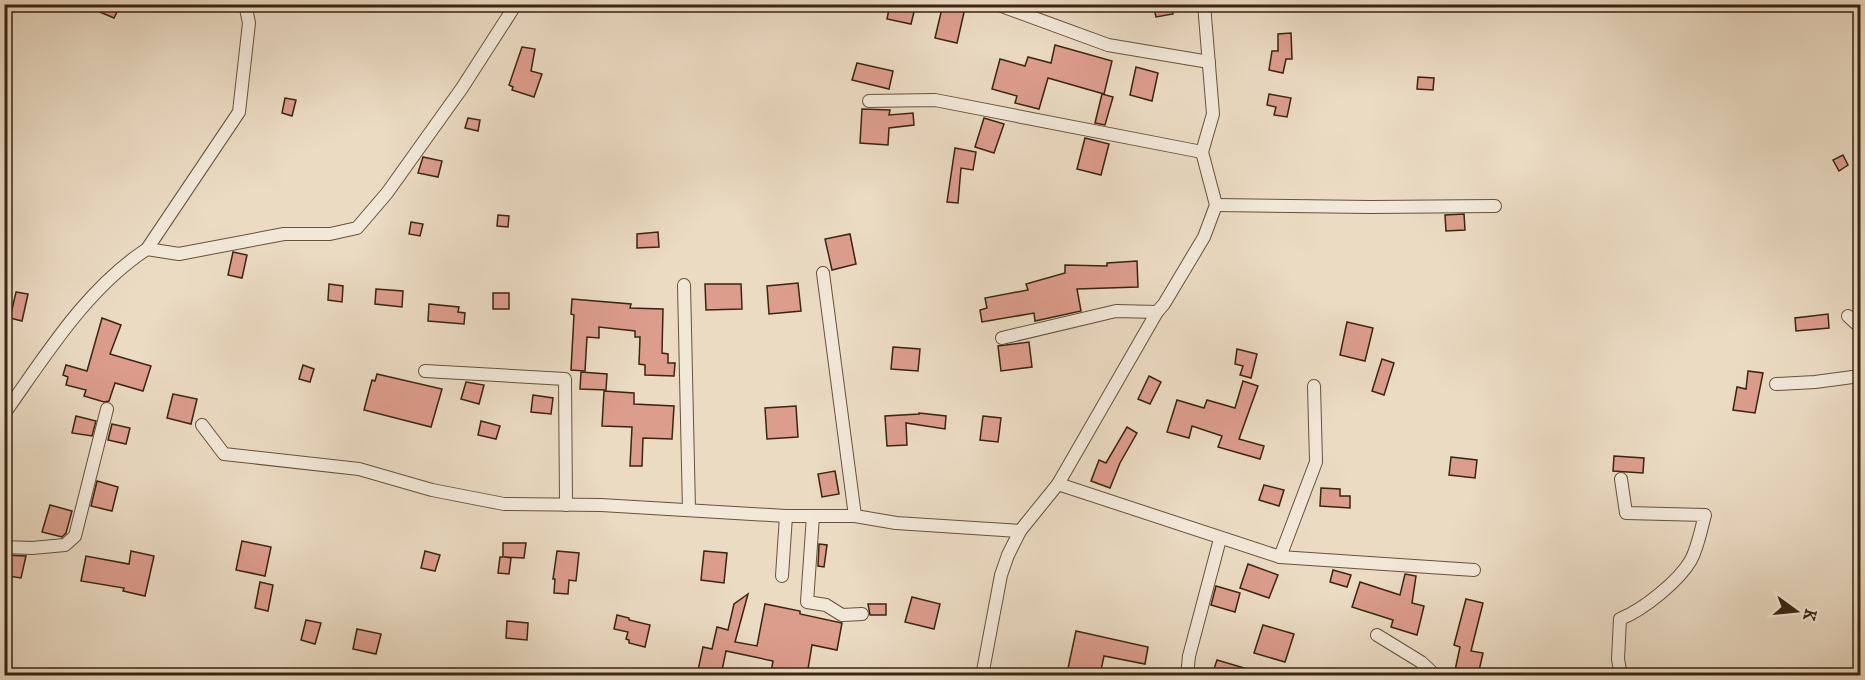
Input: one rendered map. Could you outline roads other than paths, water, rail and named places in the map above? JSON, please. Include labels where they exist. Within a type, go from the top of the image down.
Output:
[{"type":"street","points":[[4,414],[65,328],[124,264],[147,249],[240,112],[249,23],[245,4]]},
{"type":"street","points":[[147,249],[179,254],[284,234],[330,234],[357,228],[387,193],[462,88],[516,4]]},
{"type":"street","points":[[996,4],[1108,45],[1209,62]]},
{"type":"street","points":[[982,675],[1001,575],[1008,555],[1020,531],[1058,484],[1157,312],[1204,237],[1216,205],[1202,152],[1213,114],[1204,4]]},
{"type":"street","points":[[869,101],[935,100],[1202,152]]},
{"type":"street","points":[[1216,205],[1495,206]]},
{"type":"street","points":[[823,273],[855,516]]},
{"type":"street","points":[[684,285],[689,510]]},
{"type":"street","points":[[1002,338],[1116,311],[1157,312]]},
{"type":"street","points":[[1848,316],[1860,327]]},
{"type":"street","points":[[425,371],[565,379],[566,505]]},
{"type":"street","points":[[1776,384],[1860,376]]},
{"type":"street","points":[[1280,557],[1316,462],[1314,386]]},
{"type":"street","points":[[4,547],[32,548],[65,545],[75,536],[107,409]]},
{"type":"street","points":[[202,425],[224,454],[359,470],[432,490],[504,504],[689,510],[786,516],[855,516],[896,523],[1020,531]]},
{"type":"street","points":[[1621,479],[1626,513],[1705,515],[1692,559],[1669,586],[1634,614],[1620,620],[1618,659],[1621,675]]},
{"type":"street","points":[[1058,484],[1280,557],[1474,570]]},
{"type":"street","points":[[782,576],[786,516]]},
{"type":"street","points":[[813,516],[807,602],[826,605],[842,615],[862,614]]},
{"type":"street","points":[[1186,675],[1188,656],[1220,539]]},
{"type":"street","points":[[1377,635],[1421,662],[1436,675]]}]
